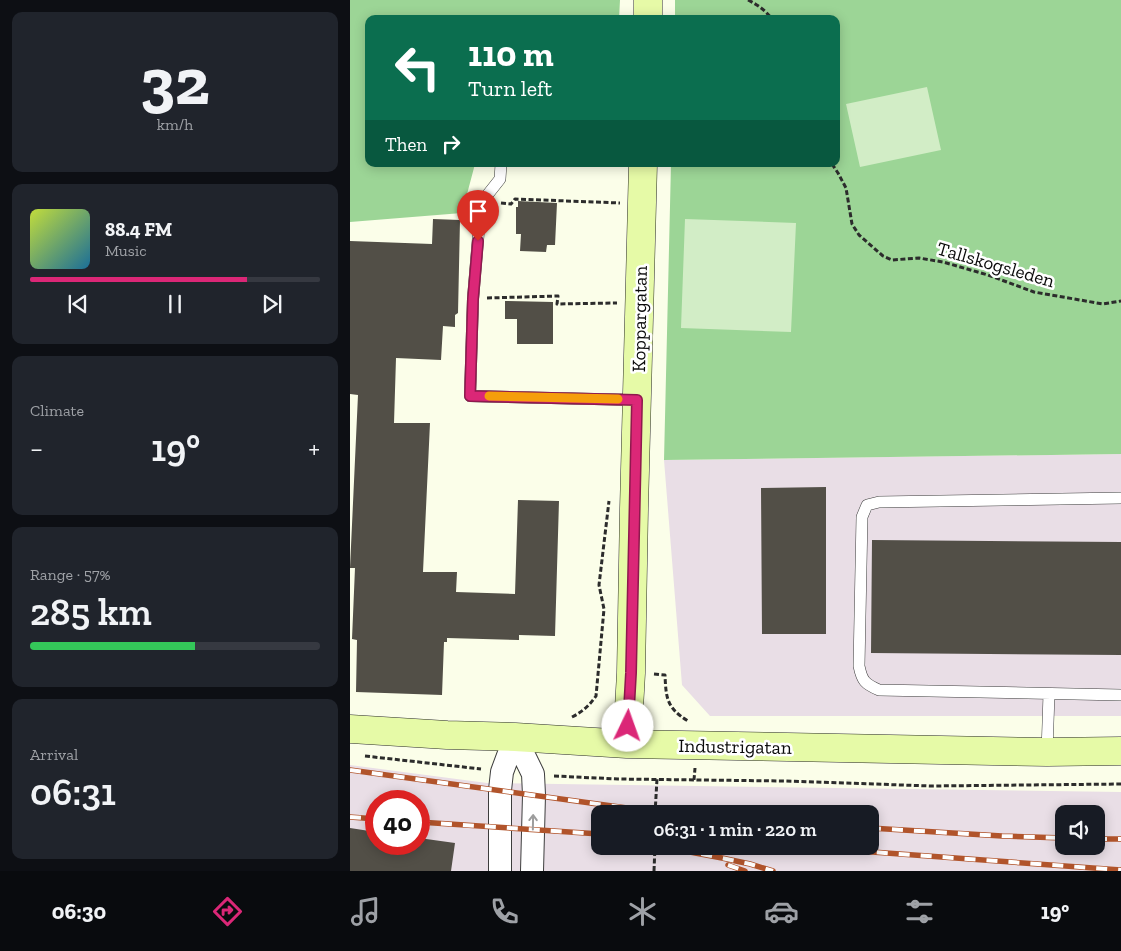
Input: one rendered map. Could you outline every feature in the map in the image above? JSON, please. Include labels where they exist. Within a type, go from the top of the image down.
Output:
[{"type":"street","points":[[648,0],[648,15]]},
{"type":"street","name":"Koppargatan","points":[[627,744],[631,673],[643,167]]},
{"type":"street","name":"Industrigatan","points":[[350,729],[439,735],[515,736],[627,744],[1047,752],[1121,751]]},
{"type":"street","points":[[500,871],[500,790],[502,772],[515,736]]},
{"type":"street","points":[[515,736],[533,774],[532,871]]},
{"type":"lane","points":[[501,167],[500,179],[481,202],[473,299],[470,396],[637,400]]},
{"type":"lane","points":[[1121,498],[879,502],[867,505],[862,517],[858,666],[867,684],[879,690],[1121,695]]},
{"type":"lane","points":[[1047,752],[1049,694]]},
{"type":"path","points":[[748,0],[758,5],[769,15]]},
{"type":"path","name":"Tallskogsleden","points":[[834,167],[846,188],[852,224],[859,235],[883,256],[892,260],[919,258],[943,262],[988,275],[1034,292],[1103,304],[1121,301]]},
{"type":"path","points":[[481,202],[511,204],[515,199],[623,204]]},
{"type":"path","points":[[473,299],[558,296],[557,304],[620,302]]},
{"type":"path","points":[[568,718],[581,712],[596,696],[604,609],[599,585],[609,496]]},
{"type":"path","points":[[631,673],[665,675],[665,690],[669,704],[677,714],[690,722]]},
{"type":"path","points":[[357,755],[502,772]]},
{"type":"path","points":[[533,774],[618,779],[784,781],[932,786],[1121,784]]},
{"type":"path","points":[[656,805],[657,779]]},
{"type":"path","points":[[654,871],[655,855]]},
{"type":"shaded area","points":[[1121,454],[1121,716],[710,716],[682,685],[664,460]]},
{"type":"shaded area","points":[[350,765],[487,783],[1121,792],[1121,871],[350,871]]},
{"type":"green space","points":[[350,0],[620,0],[619,15],[365,15],[365,167],[474,167],[462,213],[350,222]]},
{"type":"green space","points":[[675,0],[1121,0],[1121,454],[664,460],[671,167],[840,167],[840,15],[675,15]]},
{"type":"green space","points":[[927,87],[941,150],[860,167],[846,104]]},
{"type":"green space","points":[[685,219],[796,223],[791,332],[681,328]]},
{"type":"building","points":[[518,201],[557,203],[555,245],[547,245],[546,252],[520,251],[521,234],[516,234],[516,207],[518,207]]},
{"type":"building","points":[[433,219],[460,220],[458,313],[455,315],[455,327],[443,326],[441,360],[396,358],[394,423],[430,423],[423,572],[457,572],[456,592],[515,594],[518,500],[559,501],[555,636],[519,635],[519,640],[447,638],[447,642],[444,642],[442,695],[356,692],[357,640],[352,639],[355,568],[350,568],[358,395],[350,394],[350,241],[432,244]]},
{"type":"building","points":[[505,301],[553,302],[553,344],[517,344],[517,319],[505,319]]},
{"type":"building","points":[[826,487],[826,634],[762,634],[761,488]]},
{"type":"building","points":[[872,540],[1121,542],[1121,655],[871,653]]},
{"type":"building","points":[[350,828],[365,830],[365,855],[430,855],[430,840],[455,843],[451,871],[350,871]]},
{"type":"railway","points":[[350,770],[605,805]]},
{"type":"railway","points":[[350,817],[365,818]]},
{"type":"railway","points":[[430,823],[591,833]]},
{"type":"railway","points":[[879,829],[1055,838]]},
{"type":"railway","points":[[1105,839],[1121,839]]},
{"type":"railway","points":[[879,853],[1121,870]]},
{"type":"railway","points":[[706,855],[773,871]]},
{"type":"railway","points":[[728,865],[745,871]]},
{"type":"slow traffic","points":[[489,396],[618,399]]},
{"type":"route","points":[[478,241],[473,299],[470,396],[637,400],[631,673],[628,726]]}]
